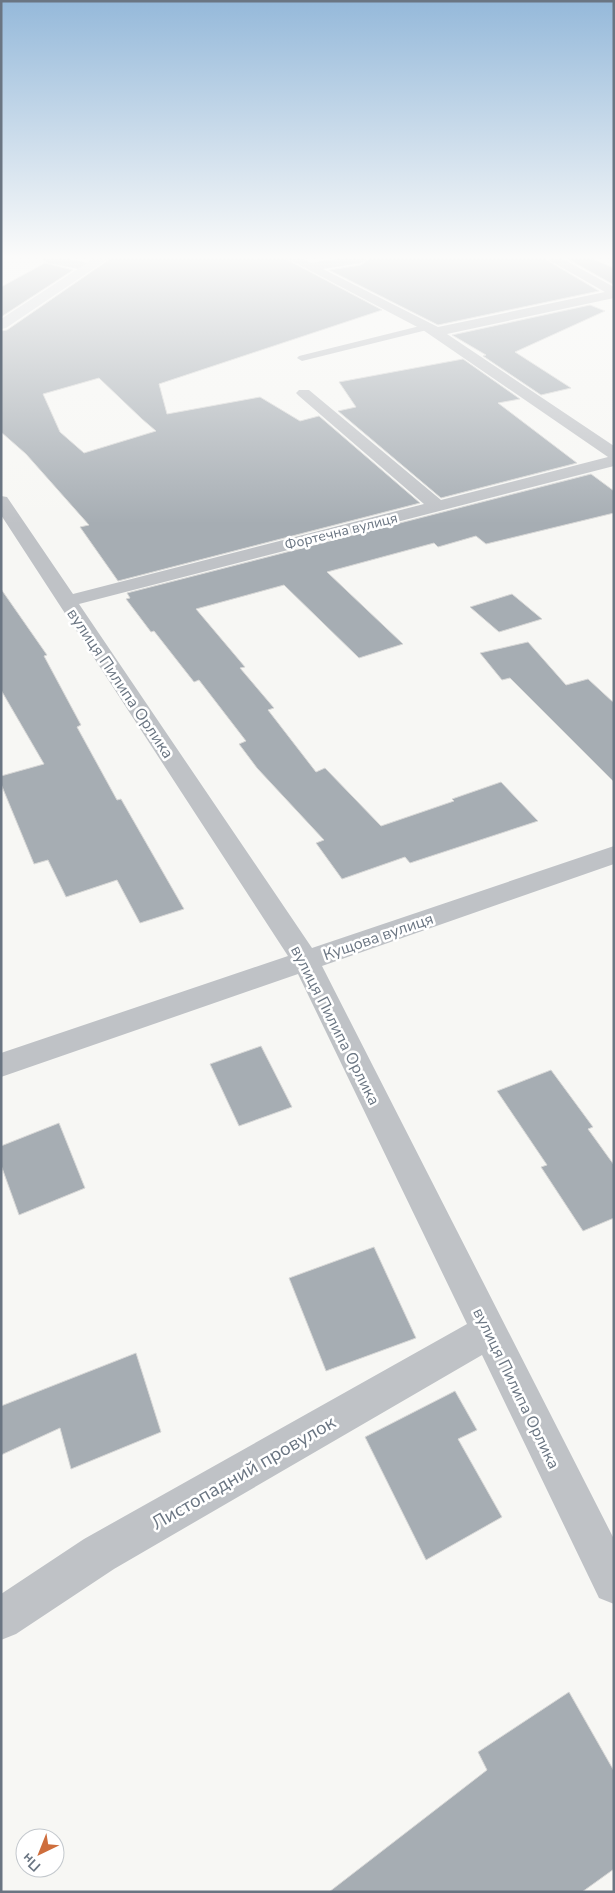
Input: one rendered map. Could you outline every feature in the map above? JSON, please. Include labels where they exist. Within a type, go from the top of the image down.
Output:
[{"type":"street","points":[[459,347],[614,454]]},
{"type":"street","points":[[304,392],[437,506]]},
{"type":"street","name":"Фортечна вулиця","points":[[68,601],[614,461]]},
{"type":"street","name":"вулиця Пилипа Орлика","points":[[1,500],[306,961],[614,1583]]},
{"type":"street","name":"Кущова вулиця","points":[[1,1066],[614,855]]},
{"type":"street","name":"Листопадний провулок","points":[[1,1620],[99,1554],[489,1331]]},
{"type":"lane","points":[[302,358],[350,347]]},
{"type":"building","points":[[1,347],[269,347],[159,384],[167,414],[260,397],[300,421],[319,416],[420,503],[118,581],[80,527],[89,525],[26,454],[1,432]],"holes":[[[99,378],[156,431],[84,453],[60,432],[43,394]]]},
{"type":"building","points":[[473,347],[525,347],[515,352],[571,388],[541,395],[483,356],[486,355]]},
{"type":"building","points":[[463,359],[520,399],[498,403],[577,463],[441,498],[338,411],[356,407],[339,382]]},
{"type":"building","points":[[591,474],[614,491],[614,513],[486,544],[476,536],[438,547],[434,543],[327,572],[403,644],[359,658],[284,585],[196,609],[245,667],[240,668],[274,708],[268,710],[316,772],[325,768],[381,826],[454,801],[452,799],[501,782],[538,821],[410,863],[405,857],[342,879],[316,843],[324,840],[257,768],[239,744],[246,741],[199,680],[194,682],[154,631],[151,632],[126,599],[130,598],[127,593]]},
{"type":"building","points":[[1,589],[47,655],[44,656],[81,725],[77,727],[117,800],[121,799],[184,909],[140,923],[117,880],[66,897],[48,860],[34,864],[1,784],[1,776],[44,764],[1,690]]},
{"type":"building","points":[[512,594],[542,619],[499,632],[470,607]]},
{"type":"building","points":[[528,642],[566,685],[588,679],[614,703],[614,782],[510,678],[502,680],[480,653]]},
{"type":"building","points":[[261,1046],[292,1107],[239,1126],[210,1064]]},
{"type":"building","points":[[551,1070],[593,1127],[588,1129],[614,1165],[614,1218],[583,1231],[541,1167],[547,1165],[497,1091]]},
{"type":"building","points":[[59,1123],[85,1188],[19,1215],[1,1165],[1,1146]]},
{"type":"building","points":[[374,1247],[416,1338],[326,1371],[289,1278]]},
{"type":"building","points":[[136,1353],[161,1432],[71,1469],[60,1428],[1,1455],[1,1406]]},
{"type":"building","points":[[455,1391],[477,1430],[458,1439],[502,1517],[426,1560],[365,1437]]},
{"type":"building","points":[[569,1692],[614,1771],[614,1869],[582,1892],[329,1892],[487,1770],[478,1752]]}]
